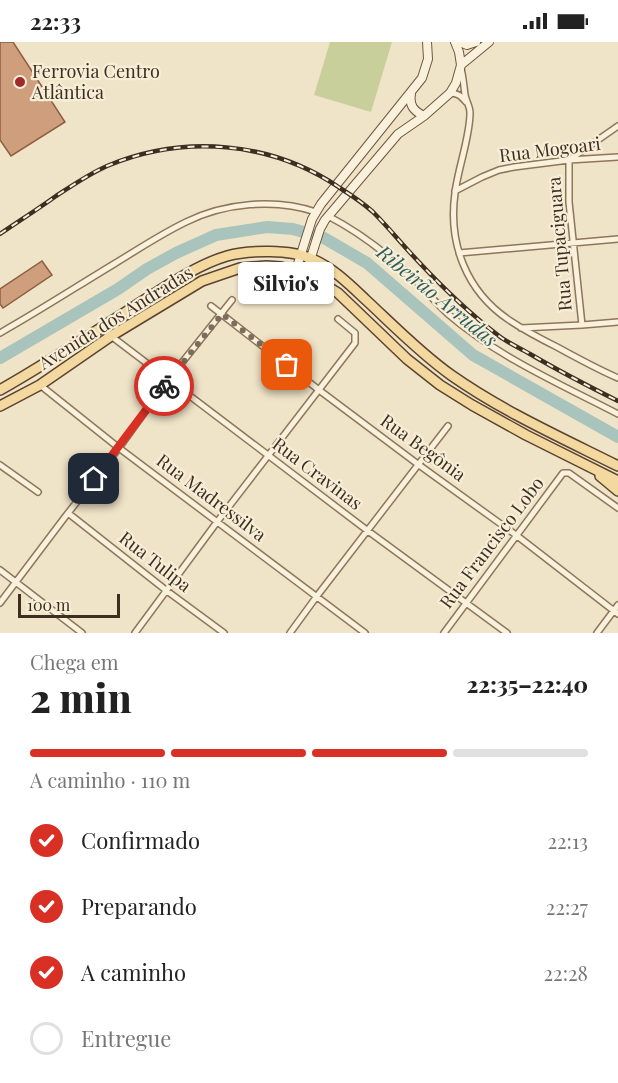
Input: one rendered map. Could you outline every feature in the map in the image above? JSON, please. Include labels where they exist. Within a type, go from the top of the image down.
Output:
[{"type":"main road","points":[[296,270],[314,215],[422,78],[428,59],[427,42]]},
{"type":"main road","points":[[306,273],[322,224],[328,216],[391,140],[450,93],[456,83],[461,65],[455,42]]},
{"type":"main road","points":[[460,42],[467,45],[476,42]]},
{"type":"main road","points":[[461,65],[489,42]]},
{"type":"main road","points":[[411,94],[412,108],[424,116]]},
{"type":"main road","name":"Avenida dos Andradas","points":[[0,390],[164,288],[209,263],[227,256],[253,252],[301,251],[311,255],[341,277],[450,375],[504,408],[618,466]]},
{"type":"main road","name":"Avenida dos Andradas","points":[[0,406],[40,385],[111,336],[202,281],[240,268],[281,267],[306,273],[338,293],[407,359],[471,405],[618,482]]},
{"type":"main road","points":[[588,467],[618,491]]},
{"type":"street","points":[[461,65],[470,113],[453,212],[454,233],[459,253],[469,276],[480,294],[497,311],[521,328],[618,378]]},
{"type":"street","points":[[450,93],[456,93],[467,103]]},
{"type":"street","points":[[568,160],[618,126]]},
{"type":"street","name":"Rua Mogoari","points":[[455,191],[499,170],[568,160],[618,157]]},
{"type":"street","name":"Rua Tupaciguara","points":[[568,160],[569,202],[582,325]]},
{"type":"street","points":[[0,333],[196,217],[240,206],[260,205],[283,205],[314,215]]},
{"type":"street","points":[[328,216],[386,253],[447,314],[479,338],[521,364],[618,414]]},
{"type":"street","points":[[459,253],[618,239]]},
{"type":"street","points":[[0,603],[168,380],[232,300]]},
{"type":"street","name":"Rua Begônia","points":[[211,306],[319,390],[516,535],[616,612]]},
{"type":"street","points":[[135,633],[355,343],[356,337],[353,331],[338,319]]},
{"type":"street","points":[[521,328],[618,322]]},
{"type":"street","name":"Rua Cravinas","points":[[111,336],[368,531],[507,633]]},
{"type":"street","name":"Rua Madressilva","points":[[40,385],[119,448],[365,633]]},
{"type":"street","points":[[291,633],[448,426]]},
{"type":"street","points":[[0,465],[38,492]]},
{"type":"street","name":"Rua Francisco Lobo","points":[[444,633],[562,474],[569,473],[618,508]]},
{"type":"street","name":"Rua Tulipa","points":[[68,513],[167,591],[225,633]]},
{"type":"street","points":[[0,570],[82,633]]},
{"type":"street","points":[[597,633],[616,612],[618,605]]},
{"type":"green space","points":[[330,42],[392,42],[371,112],[314,95]]},
{"type":"building","name":"Ferrovia Centro Atlântica","points":[[0,42],[13,42],[65,122],[11,156],[0,140]]},
{"type":"building","points":[[42,261],[52,275],[3,308],[0,304],[0,289]]},
{"type":"waterway","name":"Ribeirão Arrudas","points":[[0,358],[118,289],[147,269],[216,235],[267,227],[293,229],[324,238],[367,263],[473,355],[618,437]]},
{"type":"railway","points":[[0,234],[87,176],[136,156],[166,149],[196,147],[226,147],[256,152],[285,160],[313,172],[353,196],[373,212],[456,299],[499,336],[618,401]]},
{"type":"way so far","points":[[164,386],[222,314],[287,365]]},
{"type":"place","name":"Ferrovia Centro Atlântica","points":[[20,82]]},
{"type":"place","name":"Silvio's","points":[[287,365]]},
{"type":"route","points":[[94,479],[164,386]]}]
